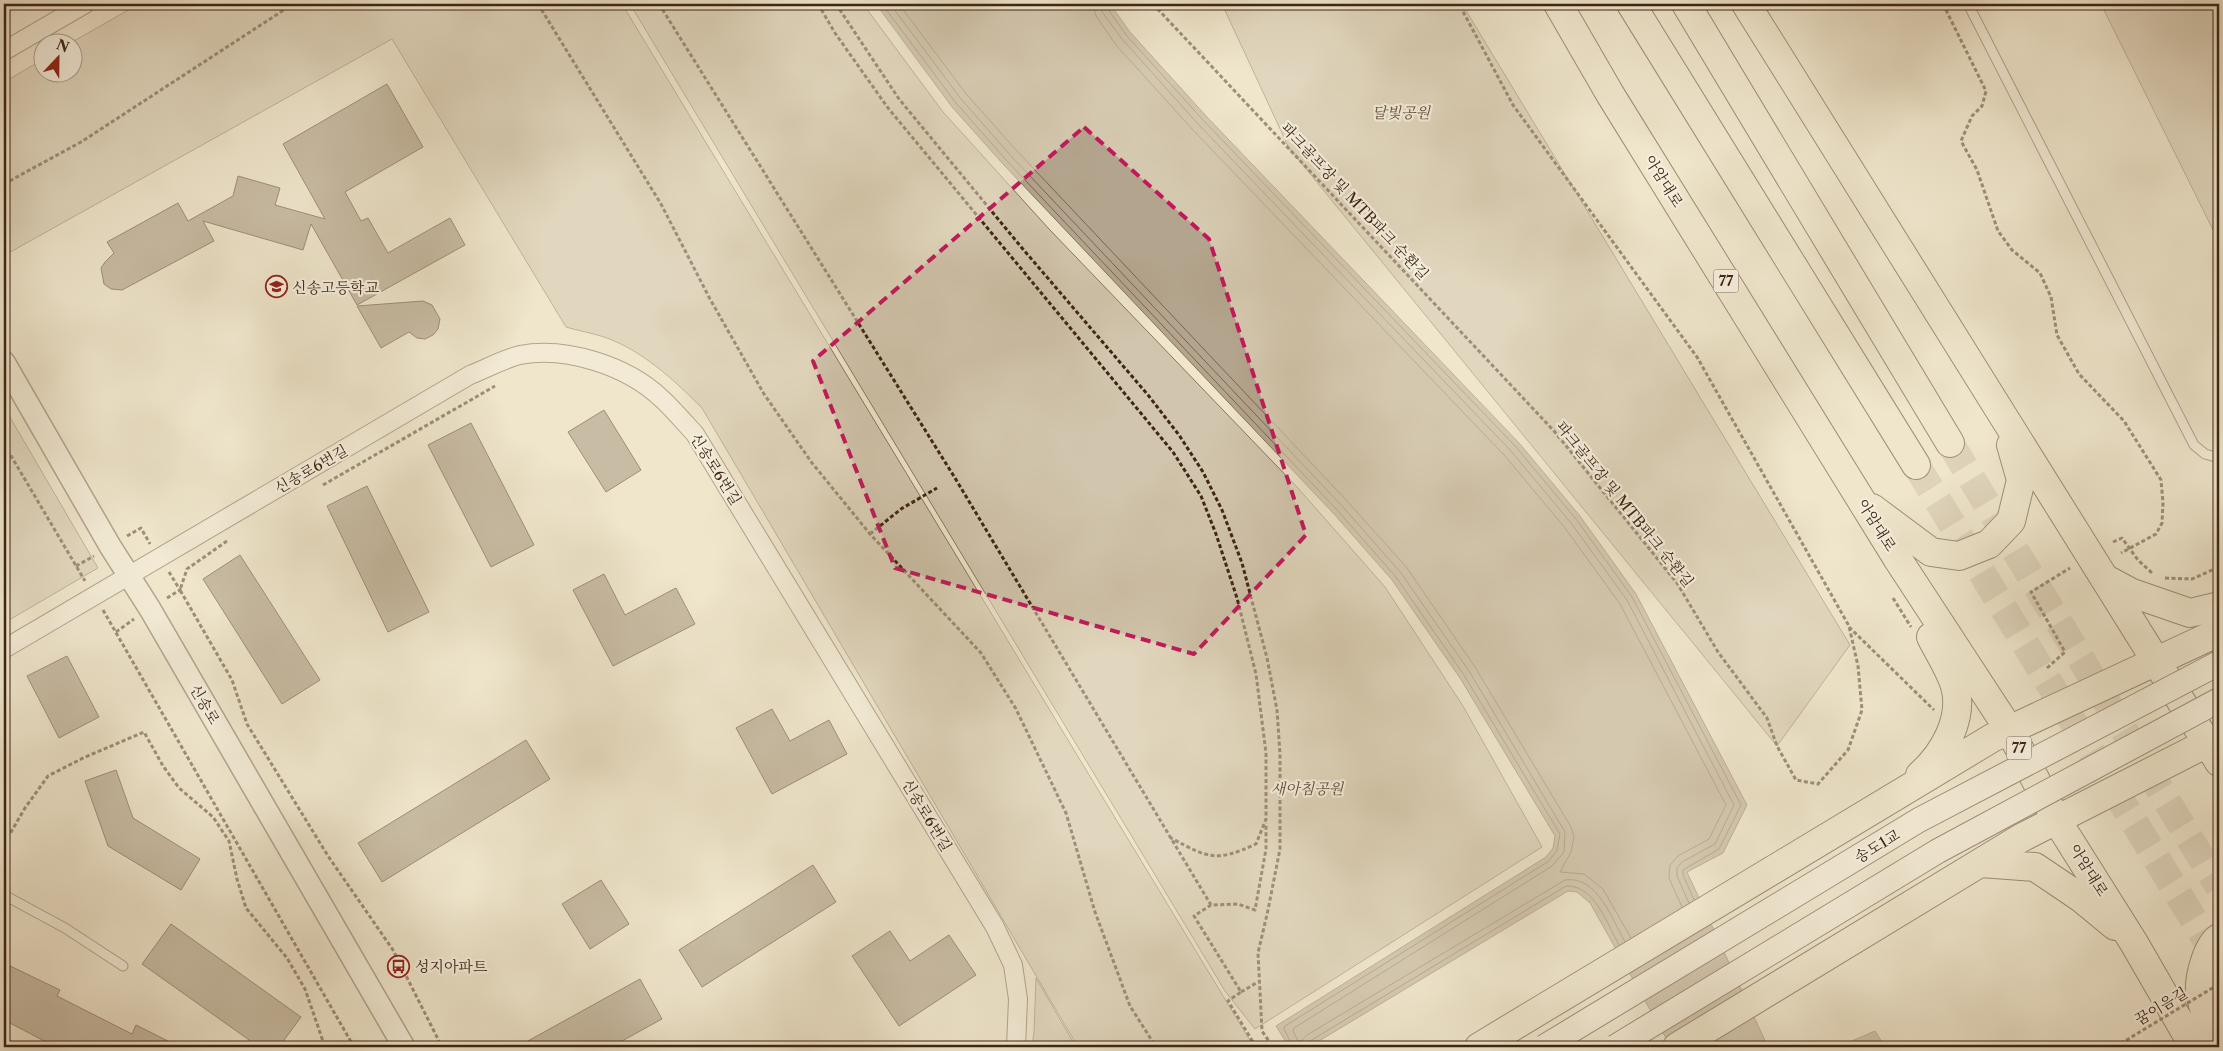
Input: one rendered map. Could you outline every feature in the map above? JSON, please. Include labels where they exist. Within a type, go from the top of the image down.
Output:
[{"type":"main road","name":"아암대로","points":[[1558,4],[1610,94],[1897,558],[2010,731],[2056,819],[2134,942],[2194,1047]]},
{"type":"main road","points":[[1631,4],[1916,465]]},
{"type":"main road","points":[[1686,4],[1950,443]]},
{"type":"main road","points":[[1677,1047],[2021,838],[2056,819],[2215,747],[2157,663],[1746,4]]},
{"type":"main road","points":[[1861,500],[1931,552],[1960,556],[1990,544],[2011,521],[2021,480],[2002,415]]},
{"type":"main road","points":[[1882,806],[1922,772],[1953,729],[1956,714],[1955,686],[1925,624],[1897,558]]},
{"type":"main road","points":[[2104,578],[2132,593],[2190,613],[2219,606]]},
{"type":"main road","points":[[1479,1047],[1992,738],[2157,663],[2219,632]]},
{"type":"main road","name":"송도1교","points":[[1544,1047],[1919,820],[2219,663]]},
{"type":"main road","points":[[1615,1047],[1938,851],[2219,700]]},
{"type":"main road","points":[[1981,863],[2035,867],[2081,898],[2134,942]]},
{"type":"main road","points":[[2217,1047],[2200,991],[2204,964],[2215,941],[2219,938]]},
{"type":"street","points":[[4,51],[86,4]]},
{"type":"street","name":"신송로6번길","points":[[4,649],[470,376],[519,356],[560,354],[593,361],[626,373],[660,397],[695,434],[995,927],[1013,965],[1018,999],[1016,1047]]},
{"type":"street","name":"신송로","points":[[4,362],[404,1047]]},
{"type":"lane","points":[[1968,4],[2194,445],[2204,454],[2219,458]]},
{"type":"lane","points":[[4,895],[65,928],[123,966]]},
{"type":"path","points":[[4,184],[80,142],[293,4]]},
{"type":"path","points":[[538,4],[661,204],[710,299],[764,394],[812,463],[870,534],[981,653],[1016,709],[1066,813],[1096,912],[1130,1006],[1156,1047]]},
{"type":"path","points":[[659,4],[954,478],[1211,905]]},
{"type":"path","points":[[818,4],[835,33],[888,108],[1167,445],[1201,496],[1237,598],[1256,674],[1266,753],[1266,849],[1255,910],[1238,904],[1211,905],[1194,916],[1241,992]]},
{"type":"path","points":[[836,4],[899,98],[1022,248],[1148,395],[1179,435],[1203,472],[1222,510],[1242,563],[1267,658],[1278,718],[1280,849],[1258,953],[1262,1031],[1273,1047]]},
{"type":"path","name":"파크골프장 및 MTB파크 순환길","points":[[1153,4],[1554,431],[1677,583],[1718,652],[1767,718],[1777,746],[1796,780],[1818,784],[1848,750],[1862,710],[1858,666],[1849,626],[1697,357],[1513,105],[1459,4]]},
{"type":"path","points":[[1943,4],[1986,92],[1982,106],[1972,116],[1961,141],[1977,170],[1998,231],[2012,250],[2040,273],[2051,297],[2057,335],[2079,374],[2124,421],[2161,480],[2164,503],[2162,523],[2156,534],[2121,553]]},
{"type":"path","points":[[320,487],[500,384]]},
{"type":"path","points":[[4,444],[76,566]]},
{"type":"path","points":[[870,534],[901,509],[937,488]]},
{"type":"path","points":[[2113,542],[2122,538],[2149,572],[2167,579],[2192,579],[2219,567]]},
{"type":"path","points":[[228,540],[187,570],[180,590],[232,680],[247,724],[328,856],[393,950],[442,1047]]},
{"type":"path","points":[[2047,668],[2065,652],[2031,592],[2071,567]]},
{"type":"path","points":[[1849,626],[1940,716]]},
{"type":"path","points":[[116,632],[354,1047]]},
{"type":"path","points":[[4,844],[25,808],[48,776],[83,758],[144,732],[163,766],[174,781],[213,817],[229,841],[237,880],[246,908],[287,958],[305,989],[325,1047]]},
{"type":"path","points":[[1171,838],[1202,855],[1230,855],[1256,844],[1266,819]]},
{"type":"path","points":[[1256,1047],[1228,1001],[1258,982]]},
{"type":"path","name":"꿈이음길","points":[[2115,1047],[2219,984]]},
{"type":"highlighted area","points":[[1084,127],[1209,239],[1306,535],[1194,654],[895,568],[813,361]]},
{"type":"green space","points":[[139,4],[622,4],[1254,1047],[1078,1047],[702,408],[657,367],[631,350],[604,337],[566,327],[392,39],[5,255],[4,82],[32,66],[32,82],[82,82],[82,36]]},
{"type":"green space","name":"새아침공원","points":[[630,4],[863,4],[943,112],[1049,229],[1298,488],[1385,587],[1463,706],[1542,847],[1255,1029],[1225,991]]},
{"type":"green space","name":"달빛공원","points":[[1222,4],[1462,4],[1850,645],[1777,746],[1289,148]]},
{"type":"green space","points":[[2101,4],[2219,4],[2219,242]]},
{"type":"green space","points":[[4,407],[98,568],[4,623]]},
{"type":"green space","points":[[1036,978],[1076,1047],[1032,1047]]},
{"type":"water","points":[[876,4],[1110,4],[1130,32],[1207,117],[1520,444],[1580,516],[1636,594],[1747,805],[1723,853],[1687,872],[1768,1047],[1671,1047],[1590,903],[1577,892],[1568,891],[1309,1047],[1289,1047],[1276,1026],[1546,857],[1553,848],[1555,836],[1460,678],[1392,580],[1335,515],[1003,164],[952,107]]},
{"type":"water","points":[[1875,1031],[1885,1047],[1838,1047]]},
{"type":"building","points":[[387,84],[423,147],[345,192],[361,221],[368,218],[388,253],[450,218],[465,245],[357,305],[311,224],[303,250],[203,221],[214,241],[122,290],[111,289],[104,284],[101,268],[114,253],[107,242],[178,203],[188,221],[233,196],[238,176],[280,188],[275,205],[325,219],[283,144]]},
{"type":"building","points":[[423,301],[432,305],[440,319],[438,329],[433,335],[425,339],[417,338],[409,332],[381,348],[357,306]]},
{"type":"building","points":[[604,410],[641,470],[606,492],[568,432]]},
{"type":"building","points":[[471,423],[534,545],[491,567],[428,445]]},
{"type":"building","points":[[367,486],[429,612],[388,632],[327,506]]},
{"type":"building","points":[[240,555],[320,680],[282,704],[203,579]]},
{"type":"building","points":[[604,574],[625,615],[676,588],[695,624],[613,666],[573,590]]},
{"type":"building","points":[[67,656],[99,717],[59,738],[27,676]]},
{"type":"building","points":[[772,709],[790,741],[829,720],[847,754],[772,794],[736,728]]},
{"type":"building","points":[[526,740],[550,779],[382,882],[358,843]]},
{"type":"building","points":[[116,770],[133,818],[200,859],[181,890],[108,846],[85,781]]},
{"type":"building","points":[[813,865],[836,902],[702,987],[679,950]]},
{"type":"building","points":[[601,880],[629,924],[590,949],[562,904]]},
{"type":"building","points":[[171,924],[301,1017],[279,1047],[259,1047],[142,964]]},
{"type":"building","points":[[890,931],[910,961],[949,935],[976,975],[899,1026],[852,956]]},
{"type":"building","points":[[4,963],[60,990],[57,996],[132,1034],[136,1025],[180,1047],[56,1047],[4,1020]]},
{"type":"building","points":[[640,979],[662,1019],[611,1047],[517,1047]]},
{"type":"tunnel","points":[[1950,443],[2219,887]]},
{"type":"tunnel","points":[[1916,465],[2219,961]]},
{"type":"place","name":"신송고등학교","points":[[276,287]]},
{"type":"place","name":"성지아파트","points":[[399,966]]}]
